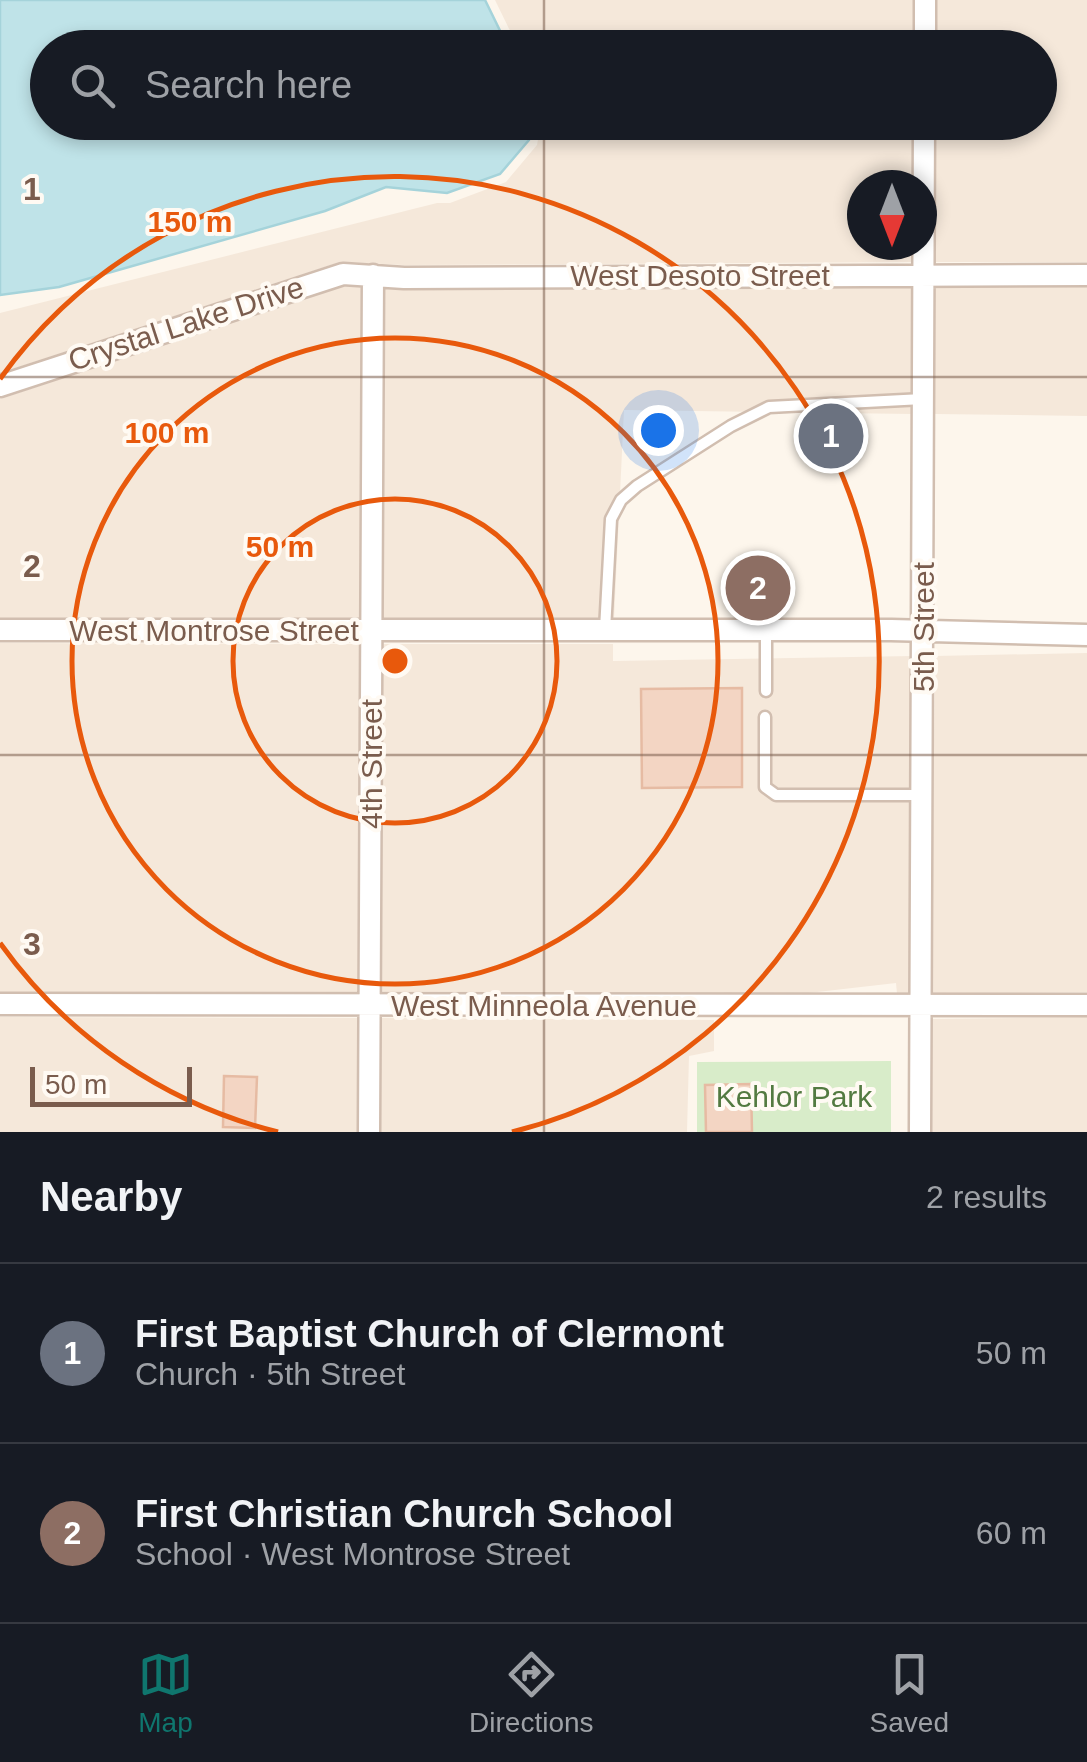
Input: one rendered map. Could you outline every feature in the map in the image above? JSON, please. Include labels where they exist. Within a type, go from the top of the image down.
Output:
[{"type":"street","points":[[924,30],[925,0]]},
{"type":"street","name":"5th Street","points":[[920,1132],[924,140]]},
{"type":"street","name":"Crystal Lake Drive","points":[[0,386],[326,279],[343,274],[373,275]]},
{"type":"street","name":"West Desoto Street","points":[[373,275],[1087,275]]},
{"type":"street","name":"4th Street","points":[[369,1132],[373,275]]},
{"type":"street","name":"West Montrose Street","points":[[0,630],[766,630],[1087,635]]},
{"type":"street","name":"West Minneola Avenue","points":[[0,1004],[1087,1005]]},
{"type":"lane","points":[[604,631],[612,518],[621,500],[638,486],[732,426],[769,408],[924,399]]},
{"type":"lane","points":[[766,630],[766,691]]},
{"type":"lane","points":[[765,718],[765,786],[776,794],[922,794]]},
{"type":"shaded area","points":[[495,0],[914,0],[914,30],[510,30]]},
{"type":"shaded area","points":[[936,0],[1087,0],[1087,262],[935,262],[935,140],[1057,140],[1057,30],[936,30]]},
{"type":"shaded area","points":[[538,140],[913,140],[913,170],[847,170],[847,260],[913,262],[340,262],[0,373],[0,313],[437,203],[450,203],[506,182]]},
{"type":"shaded area","points":[[344,286],[362,287],[361,619],[0,618],[0,399]]},
{"type":"shaded area","points":[[913,287],[913,414],[624,410],[614,619],[383,619],[385,289]]},
{"type":"shaded area","points":[[935,287],[1087,287],[1087,416],[935,414]]},
{"type":"shaded area","points":[[0,643],[361,644],[359,993],[0,992]]},
{"type":"shaded area","points":[[383,644],[613,644],[613,661],[913,656],[909,994],[897,994],[896,983],[791,995],[381,993]]},
{"type":"shaded area","points":[[1087,653],[1087,992],[931,994],[935,656]]},
{"type":"shaded area","points":[[0,1017],[359,1018],[358,1132],[0,1132]]},
{"type":"shaded area","points":[[1087,1017],[1087,1132],[931,1132],[931,1019]]},
{"type":"shaded area","points":[[381,1018],[714,1020],[714,1051],[689,1056],[687,1132],[380,1132]]},
{"type":"green space","name":"Kehlor Park","points":[[891,1061],[891,1132],[697,1132],[697,1062]]},
{"type":"water","points":[[0,0],[485,0],[500,30],[30,30],[30,140],[529,140],[500,174],[447,193],[386,187],[325,211],[59,287],[0,295]]},
{"type":"building","points":[[742,688],[742,787],[642,788],[641,689]]},
{"type":"building","points":[[224,1076],[257,1077],[255,1128],[223,1127]]},
{"type":"building","points":[[751,1084],[752,1132],[706,1132],[705,1085]]},
{"type":"place","name":"First Baptist Church of Clermont","points":[[831,436]]},
{"type":"place","name":"First Christian Church School","points":[[758,588]]}]
